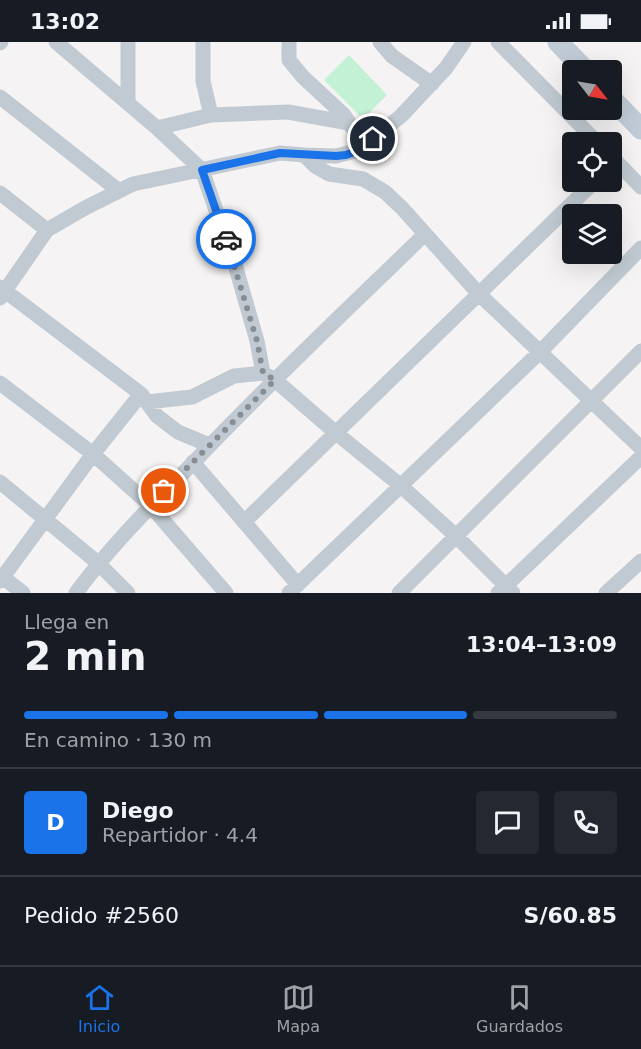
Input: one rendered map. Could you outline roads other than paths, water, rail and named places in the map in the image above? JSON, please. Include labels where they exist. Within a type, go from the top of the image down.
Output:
[{"type":"main road","points":[[558,42],[575,60]]},
{"type":"main road","points":[[622,109],[641,128]]},
{"type":"street","points":[[56,42],[158,128],[202,170],[269,376],[400,485],[456,536],[506,591],[641,457]]},
{"type":"street","points":[[128,42],[128,102]]},
{"type":"street","points":[[203,42],[203,81],[211,115]]},
{"type":"street","points":[[289,42],[290,60],[303,77],[344,115],[355,132],[359,150]]},
{"type":"street","points":[[380,42],[392,56],[432,84]]},
{"type":"street","points":[[209,445],[178,432],[157,416],[144,398],[2,292],[47,230],[133,184],[280,153],[336,156],[359,150],[401,116],[446,68],[464,42]]},
{"type":"street","points":[[498,42],[587,132]]},
{"type":"street","points":[[0,97],[119,191]]},
{"type":"street","points":[[158,128],[211,115],[288,112],[350,123]]},
{"type":"street","points":[[304,156],[329,174],[363,179],[385,192],[479,294],[641,448]]},
{"type":"street","points":[[622,169],[641,187]]},
{"type":"street","points":[[244,522],[584,192]]},
{"type":"street","points":[[0,193],[47,230]]},
{"type":"street","points":[[75,593],[98,563],[150,505],[209,445],[269,376],[425,234]]},
{"type":"street","points":[[193,462],[244,522],[293,589],[541,351],[641,248]]},
{"type":"street","points":[[399,593],[641,351]]},
{"type":"street","points":[[23,593],[1,577],[93,454],[144,398],[192,398],[234,376],[269,376]]},
{"type":"street","points":[[0,383],[93,454],[150,505],[226,593]]},
{"type":"street","points":[[0,482],[98,563],[128,593]]},
{"type":"street","points":[[606,593],[641,561]]}]
